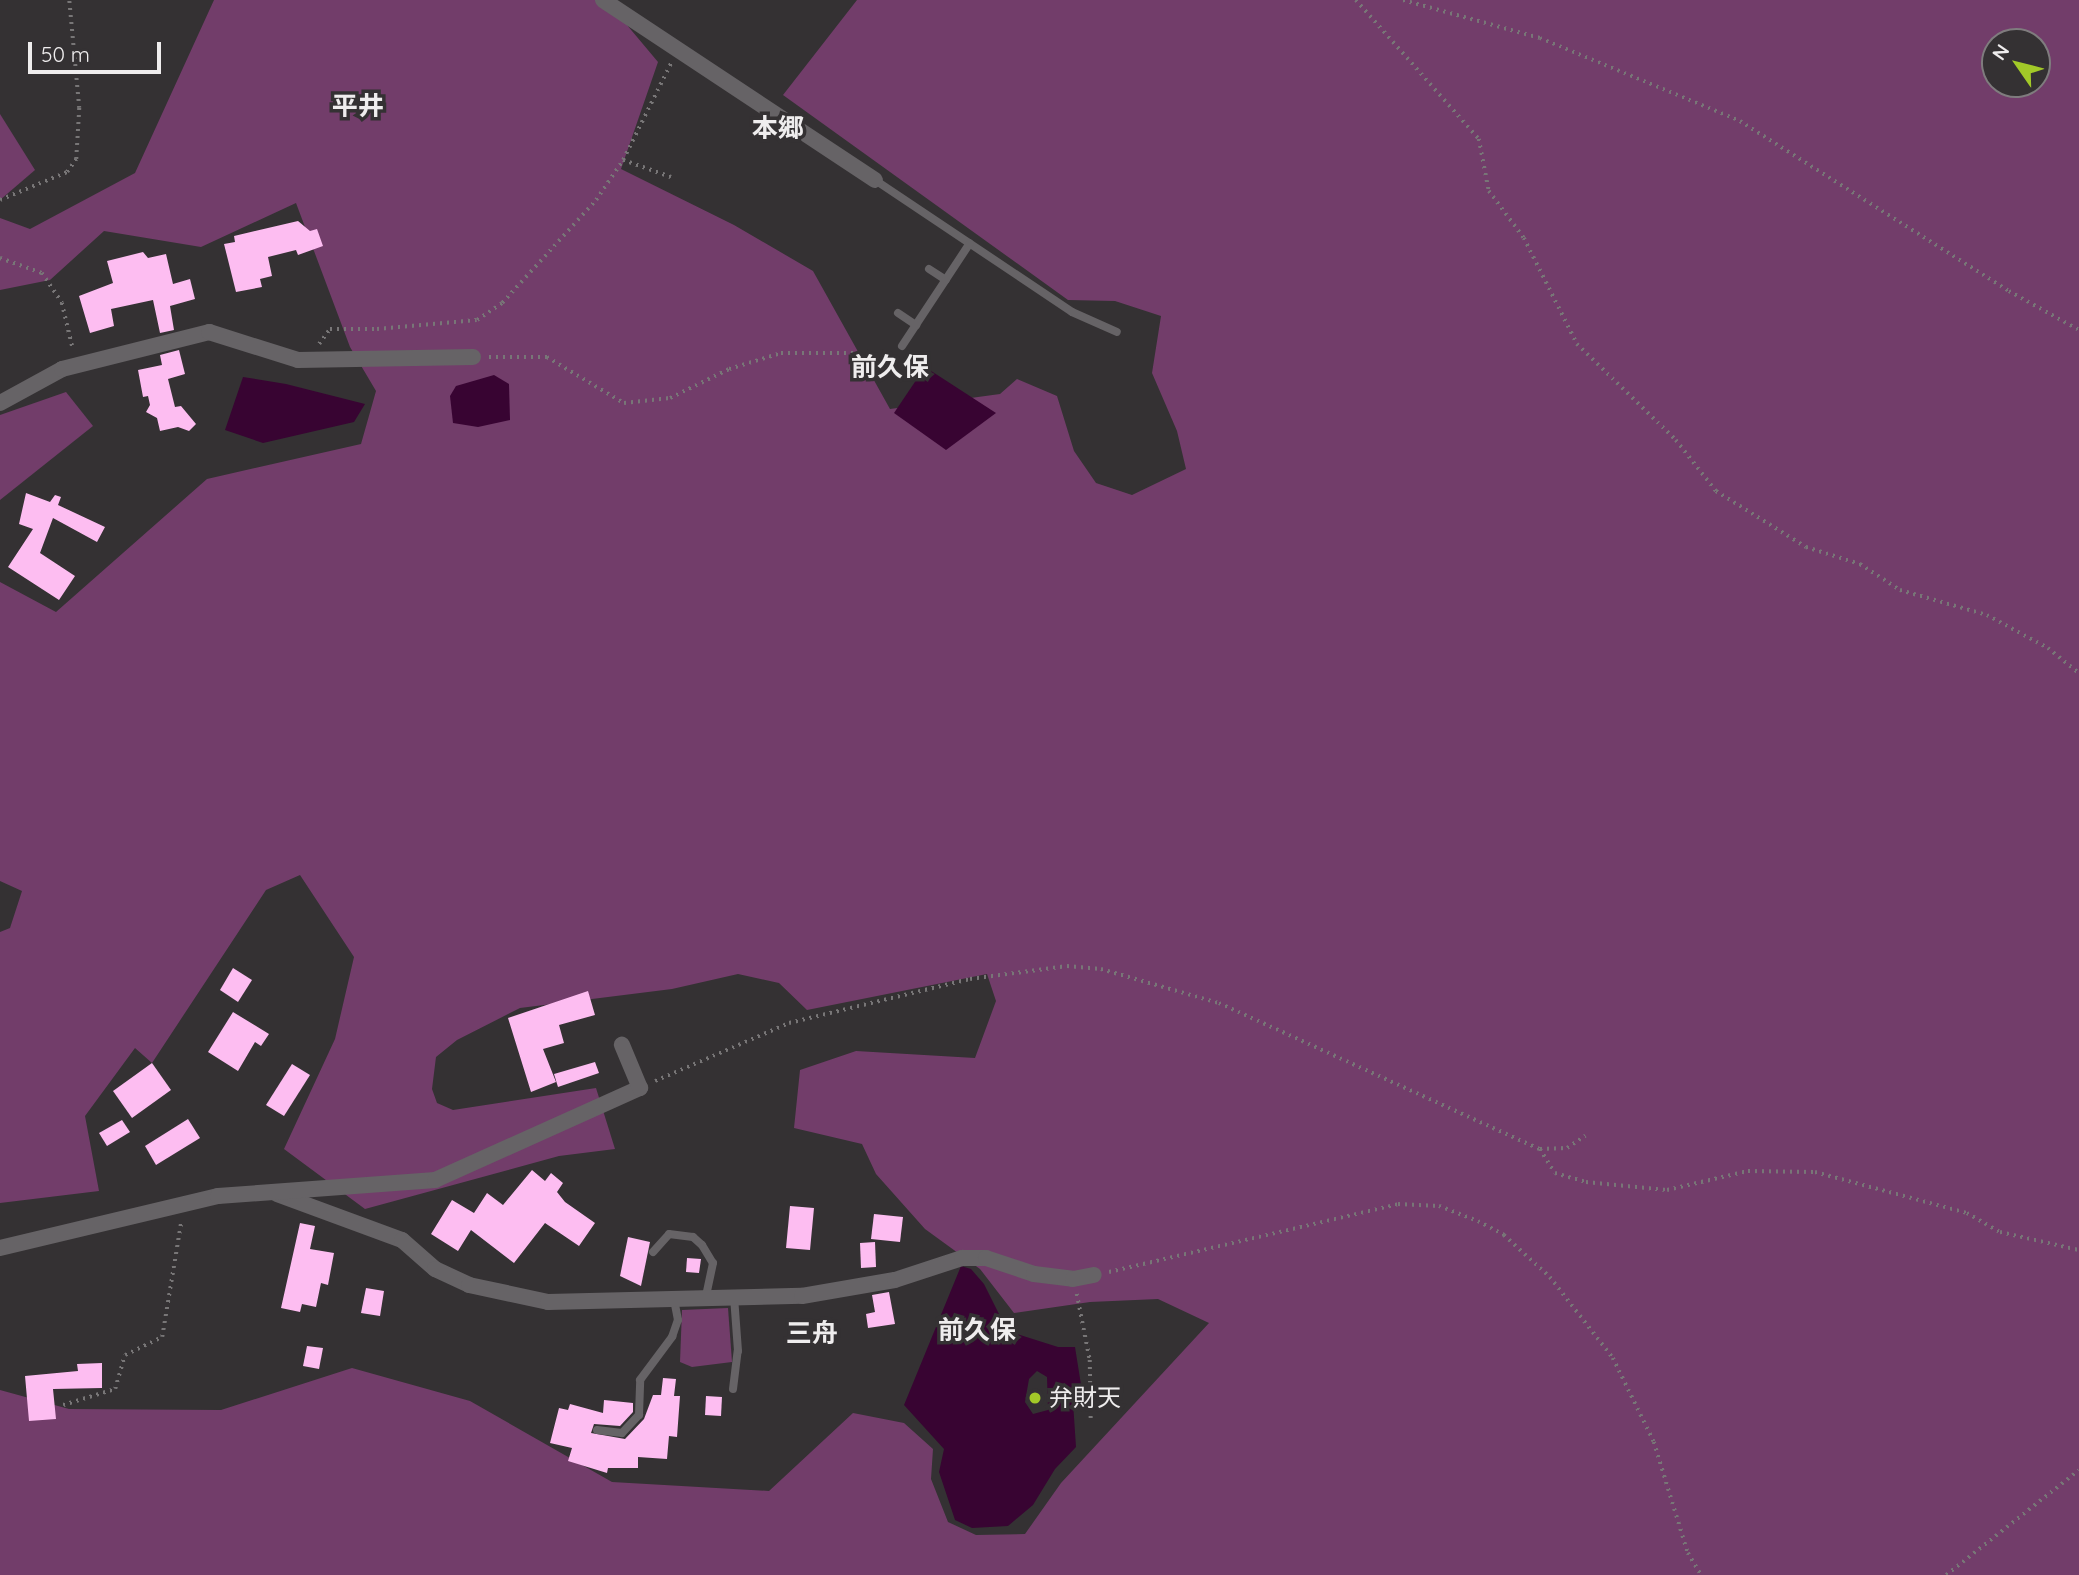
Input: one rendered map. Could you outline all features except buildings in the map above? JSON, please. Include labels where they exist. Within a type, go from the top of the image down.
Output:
[{"type":"street","points":[[603,0],[681,49],[875,180]]},
{"type":"street","points":[[0,402],[77,365],[209,332],[228,335],[258,350],[307,359],[472,357]]},
{"type":"street","points":[[0,1248],[218,1196],[277,1194],[435,1180],[640,1088],[622,1045]]},
{"type":"street","points":[[277,1194],[402,1240],[435,1269],[503,1296],[548,1302],[802,1296],[895,1280],[962,1258],[986,1258],[1034,1274],[1073,1279],[1094,1275]]},
{"type":"lane","points":[[875,180],[1072,312],[1117,332]]},
{"type":"lane","points":[[902,346],[970,243]]},
{"type":"lane","points":[[929,269],[946,280]]},
{"type":"lane","points":[[898,313],[916,325]]},
{"type":"lane","points":[[653,1252],[668,1234],[692,1237],[702,1245],[713,1263],[706,1297]]},
{"type":"lane","points":[[597,1430],[622,1433],[639,1415],[640,1380],[672,1337],[678,1320],[674,1297]]},
{"type":"lane","points":[[733,1389],[738,1351],[734,1297]]},
{"type":"path","points":[[0,200],[67,172],[76,159],[79,108],[69,0]]},
{"type":"path","points":[[1356,0],[1479,139],[1489,191],[1524,238],[1559,316],[1577,344],[1676,440],[1716,491],[1805,547],[1860,564],[1900,590],[1987,615],[2048,648],[2079,674]]},
{"type":"path","points":[[1403,0],[1540,38],[1740,121],[2009,291],[2079,330]]},
{"type":"path","points":[[307,359],[330,328],[377,330],[477,320],[502,303],[596,200],[623,160],[650,99],[681,49]]},
{"type":"path","points":[[623,160],[671,177]]},
{"type":"path","points":[[0,258],[43,273],[62,303],[77,365]]},
{"type":"path","points":[[472,357],[547,357],[624,404],[670,398],[729,369],[781,353],[856,353]]},
{"type":"path","points":[[640,1088],[789,1023],[970,979],[1067,966],[1101,969],[1219,1003],[1540,1149],[1567,1148],[1585,1136]]},
{"type":"path","points":[[1540,1149],[1555,1173],[1586,1182],[1667,1189],[1748,1171],[1815,1172],[1967,1213],[2000,1232],[2079,1250]]},
{"type":"path","points":[[63,1405],[115,1389],[125,1355],[162,1337],[184,1203]]},
{"type":"path","points":[[1094,1275],[1398,1203],[1439,1206],[1478,1221],[1504,1235],[1550,1278],[1613,1358],[1654,1442],[1688,1553],[1701,1575]]},
{"type":"path","points":[[1073,1279],[1093,1394],[1091,1423]]},
{"type":"path","points":[[1048,1400],[1093,1394]]},
{"type":"path","points":[[1946,1575],[2079,1470]]},
{"type":"shaded area","points":[[214,0],[606,0],[658,62],[621,169],[734,225],[813,271],[890,409],[1000,394],[1017,379],[1057,396],[1074,451],[1096,483],[1132,495],[1186,469],[1177,431],[1152,373],[1161,316],[1115,301],[1068,300],[783,95],[857,0],[2079,0],[2079,1575],[0,1575],[0,1390],[69,1409],[221,1410],[352,1368],[470,1401],[612,1482],[769,1491],[853,1413],[904,1423],[933,1449],[931,1479],[948,1522],[976,1535],[1025,1534],[1061,1483],[1209,1323],[1158,1299],[1090,1302],[1014,1313],[980,1269],[925,1229],[876,1174],[862,1144],[794,1128],[800,1070],[856,1051],[975,1058],[996,1001],[987,974],[807,1010],[779,983],[738,974],[672,989],[520,1008],[457,1040],[436,1057],[432,1089],[437,1103],[453,1110],[596,1088],[615,1149],[559,1156],[365,1209],[284,1149],[335,1039],[354,957],[300,875],[266,890],[152,1063],[135,1048],[85,1116],[99,1191],[0,1203],[0,932],[10,928],[22,891],[0,881],[0,582],[56,612],[207,479],[361,444],[376,391],[350,347],[296,203],[201,247],[104,231],[50,280],[0,290],[0,218],[30,229],[135,173]]},
{"type":"shaded area","points":[[0,114],[35,170],[0,200]]},
{"type":"shaded area","points":[[925,367],[996,413],[946,450],[894,413]]},
{"type":"shaded area","points":[[494,375],[509,384],[510,420],[478,427],[453,423],[450,396],[456,386]]},
{"type":"shaded area","points":[[243,377],[286,384],[365,404],[354,422],[263,443],[225,430]]},
{"type":"shaded area","points":[[66,392],[93,426],[0,500],[0,415]]},
{"type":"shaded area","points":[[961,1266],[971,1269],[984,1284],[1004,1324],[1017,1334],[1058,1347],[1075,1347],[1082,1391],[1073,1402],[1076,1447],[1055,1469],[1033,1505],[1008,1526],[972,1528],[955,1520],[939,1472],[944,1449],[904,1405]],"holes":[[[1037,1371],[1047,1377],[1048,1410],[1033,1414],[1025,1402],[1029,1379]]]},
{"type":"shaded area","points":[[728,1308],[732,1362],[692,1367],[680,1362],[682,1310]]},
{"type":"place","name":"弁財天","points":[[1035,1398]]},
{"type":"district","name":"平井","points":[[358,106]]},
{"type":"district","name":"本郷","points":[[778,128]]},
{"type":"district","name":"前久保","points":[[890,367]]},
{"type":"district","name":"前久保","points":[[977,1330]]},
{"type":"district","name":"三舟","points":[[812,1333]]}]
